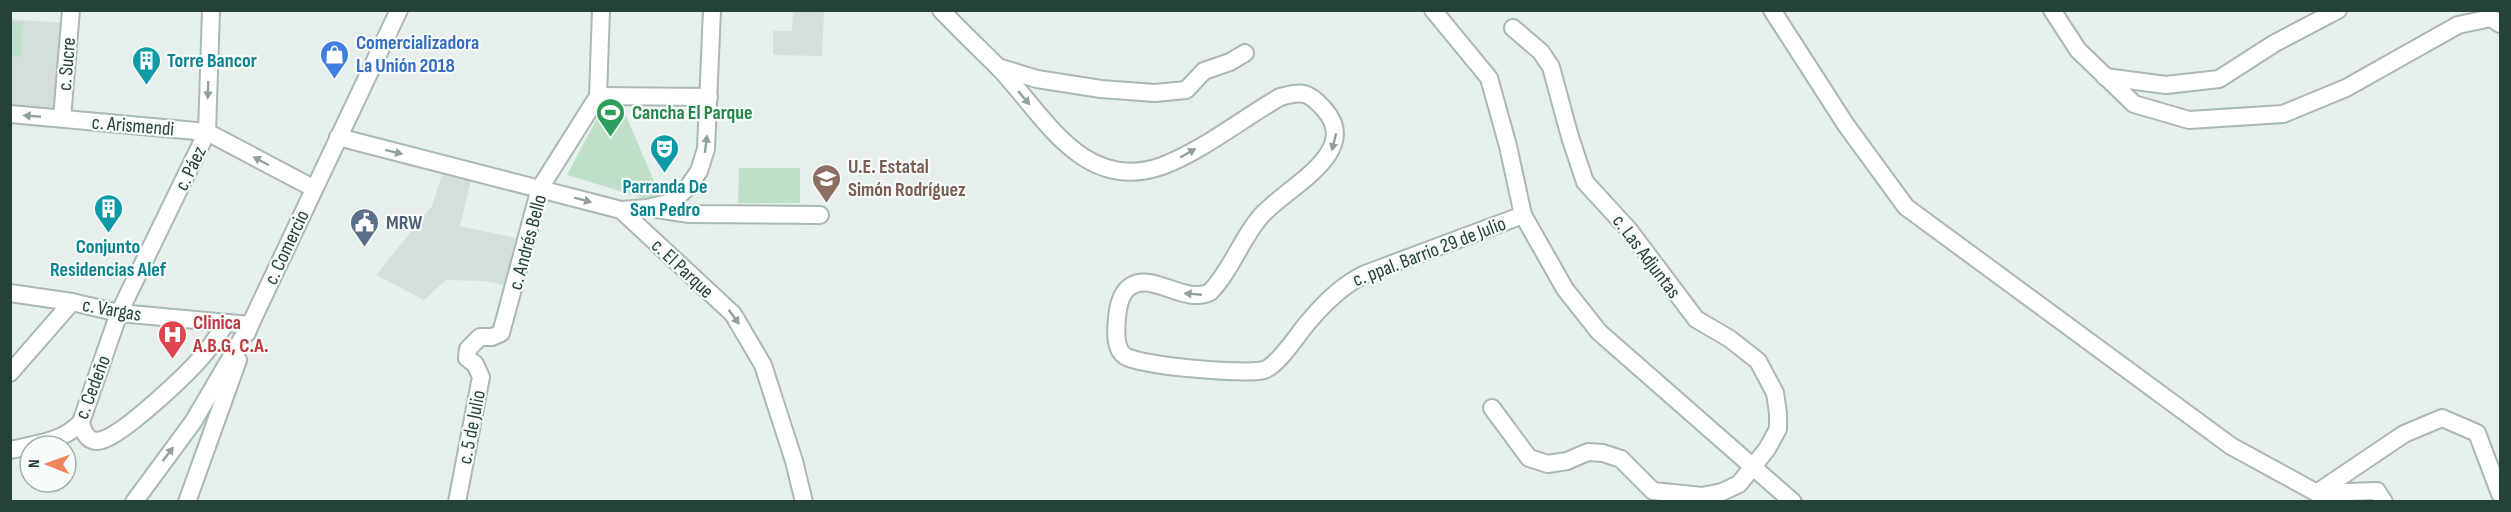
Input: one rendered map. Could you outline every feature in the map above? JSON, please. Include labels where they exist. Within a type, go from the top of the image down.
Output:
[{"type":"street","name":"c. Sucre","points":[[62,118],[71,10]]},
{"type":"street","name":"c. Páez","points":[[119,313],[207,132],[211,10]]},
{"type":"street","name":"c. Comercio","points":[[134,501],[193,422],[250,325],[399,10]]},
{"type":"street","points":[[601,10],[598,96],[709,97]]},
{"type":"street","points":[[621,210],[647,208],[672,202],[688,187],[699,171],[706,149],[712,10]]},
{"type":"street","name":"c. ppal. Barrio 29 de Julio","points":[[940,10],[998,67],[1044,124],[1071,150],[1099,166],[1125,171],[1160,167],[1182,157],[1280,97],[1293,94],[1304,93],[1314,98],[1333,123],[1336,132],[1330,153],[1262,215],[1210,292],[1204,295],[1190,294],[1155,284],[1138,283],[1132,284],[1124,292],[1117,319],[1117,344],[1125,356],[1134,360],[1239,372],[1265,370],[1275,363],[1310,320],[1344,285],[1365,274],[1523,215],[1565,289],[1599,332],[1793,501]]},
{"type":"street","points":[[1433,10],[1489,78],[1508,146],[1523,215]]},
{"type":"street","points":[[1772,10],[1846,125],[1906,207],[2231,446],[2317,493],[2377,491],[2384,501]]},
{"type":"street","points":[[2052,10],[2078,50],[2134,104],[2189,120],[2283,114],[2346,88],[2458,25],[2491,18],[2500,24]]},
{"type":"street","points":[[2105,76],[2166,85],[2219,79],[2275,43],[2338,10]]},
{"type":"street","name":"c. Las Adjuntas","points":[[1492,408],[1529,458],[1537,462],[1548,464],[1588,452],[1603,453],[1621,459],[1653,491],[1702,496],[1722,492],[1739,484],[1754,466],[1778,429],[1779,413],[1775,393],[1758,361],[1745,350],[1696,319],[1629,230],[1585,182],[1551,67],[1541,52],[1513,28]]},
{"type":"street","points":[[998,67],[1037,79],[1101,89],[1155,93],[1186,90],[1204,71],[1230,62],[1245,53]]},
{"type":"street","name":"c. Andrés Bello","points":[[467,358],[468,349],[480,337],[492,337],[501,333],[540,188],[598,96]]},
{"type":"street","name":"c. Arismendi","points":[[10,114],[207,132],[313,188]]},
{"type":"street","name":"c. El Parque","points":[[338,137],[621,210],[733,314],[763,365],[794,460],[804,501]]},
{"type":"street","points":[[647,208],[689,214],[820,214]]},
{"type":"street","name":"c. Vargas","points":[[10,292],[72,302],[119,313],[250,325]]},
{"type":"street","points":[[10,372],[72,302]]},
{"type":"street","name":"c. Cedeño","points":[[10,450],[59,439],[72,432],[81,422],[119,313]]},
{"type":"street","points":[[81,422],[85,435],[90,440],[101,441],[124,427],[186,374],[206,352],[226,323]]},
{"type":"street","points":[[187,501],[250,325]]},
{"type":"street","name":"c. 5 de Julio","points":[[457,501],[481,377],[475,364],[467,358]]},
{"type":"street","points":[[2317,493],[2404,434],[2442,418],[2477,434],[2500,494]]},
{"type":"shaded area","points":[[793,11],[824,11],[822,56],[773,55],[773,31],[792,31]]},
{"type":"shaded area","points":[[10,19],[61,23],[56,107],[53,110],[11,109]]},
{"type":"shaded area","points":[[442,175],[471,180],[460,226],[516,238],[505,285],[483,281],[446,280],[424,300],[376,275],[432,206]]},
{"type":"green space","points":[[11,22],[23,22],[21,57],[11,56]]},
{"type":"green space","name":"Cancha El Parque","points":[[621,104],[660,195],[649,200],[567,175],[602,109]]},
{"type":"green space","points":[[739,168],[800,168],[800,203],[738,203]]},
{"type":"place","name":"Comercializadora La Unión 2018","points":[[335,80]]},
{"type":"place","name":"Torre Bancor","points":[[146,86]]},
{"type":"place","name":"Cancha El Parque","points":[[611,138]]},
{"type":"place","name":"Parranda De San Pedro","points":[[665,174]]},
{"type":"place","name":"U.E. Estatal Simón Rodríguez","points":[[827,204]]},
{"type":"place","name":"Conjunto Residencias Alef","points":[[108,234]]},
{"type":"place","name":"MRW","points":[[365,248]]},
{"type":"place","name":"Clinica A.B.G, C.A.","points":[[172,360]]}]
